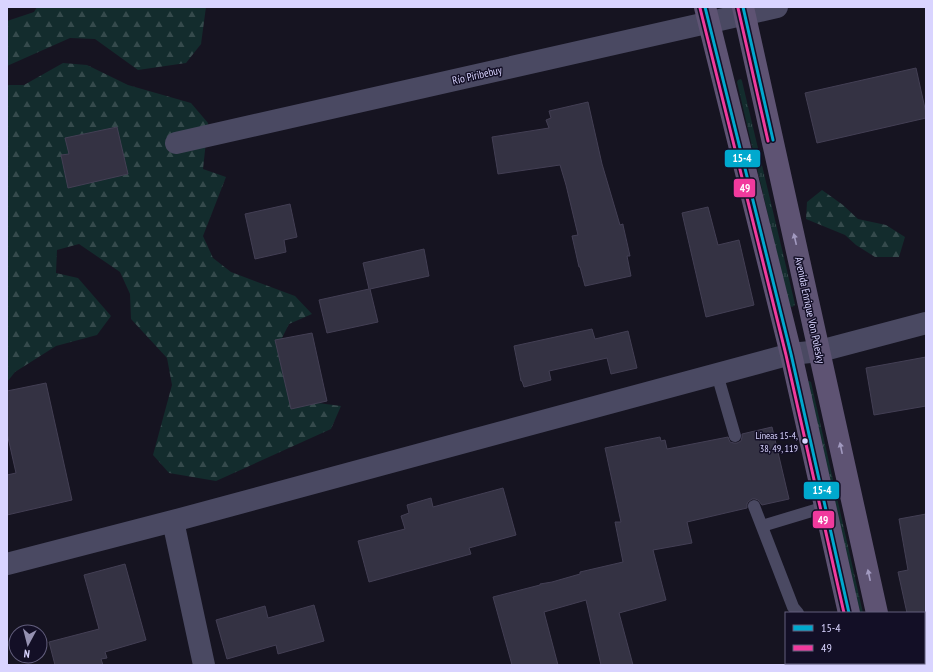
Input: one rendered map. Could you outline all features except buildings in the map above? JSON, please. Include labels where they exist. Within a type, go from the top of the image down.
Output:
[{"type":"main road","name":"Avenida Enrique Von Polesky","points":[[744,11],[877,612]]},
{"type":"main road","points":[[707,15],[791,354],[849,612]]},
{"type":"street","name":"Río Piribebuy","points":[[176,143],[707,15],[777,7]]},
{"type":"street","points":[[7,564],[173,521],[791,354],[820,351],[926,323]]},
{"type":"street","points":[[173,521],[204,665]]},
{"type":"lane","points":[[717,374],[734,436]]},
{"type":"lane","points":[[754,506],[793,607],[797,612]]},
{"type":"lane","points":[[762,526],[825,507]]},
{"type":"green space","points":[[37,7],[206,7],[201,44],[186,63],[138,70],[95,39],[70,38],[7,66],[7,21],[34,12]]},
{"type":"green space","points":[[63,63],[87,65],[128,85],[191,103],[208,123],[203,169],[226,177],[203,236],[213,258],[231,272],[295,296],[312,314],[289,324],[278,346],[299,390],[318,403],[341,406],[331,429],[216,481],[169,473],[153,455],[172,385],[167,358],[131,319],[130,294],[120,272],[79,244],[57,250],[56,273],[78,278],[111,316],[97,335],[56,346],[15,372],[7,382],[7,85],[24,85]]},
{"type":"green space","points":[[741,79],[795,304],[792,307],[789,305],[737,82]]},
{"type":"green space","points":[[822,190],[843,205],[858,219],[886,225],[905,237],[899,257],[875,257],[856,245],[845,235],[806,219],[807,202]]},
{"type":"green space","points":[[807,381],[811,382],[863,612],[857,612]]},
{"type":"transit line","name":"15-4","points":[[705,7],[791,354],[849,612]]},
{"type":"transit line","name":"15-4","points":[[743,7],[773,140]]},
{"type":"transit line","name":"49","points":[[700,8],[786,355],[844,612]]},
{"type":"transit line","name":"49","points":[[738,8],[768,141]]},
{"type":"place","name":"Líneas 15-4, 38, 49, 119","points":[[805,441]]}]
